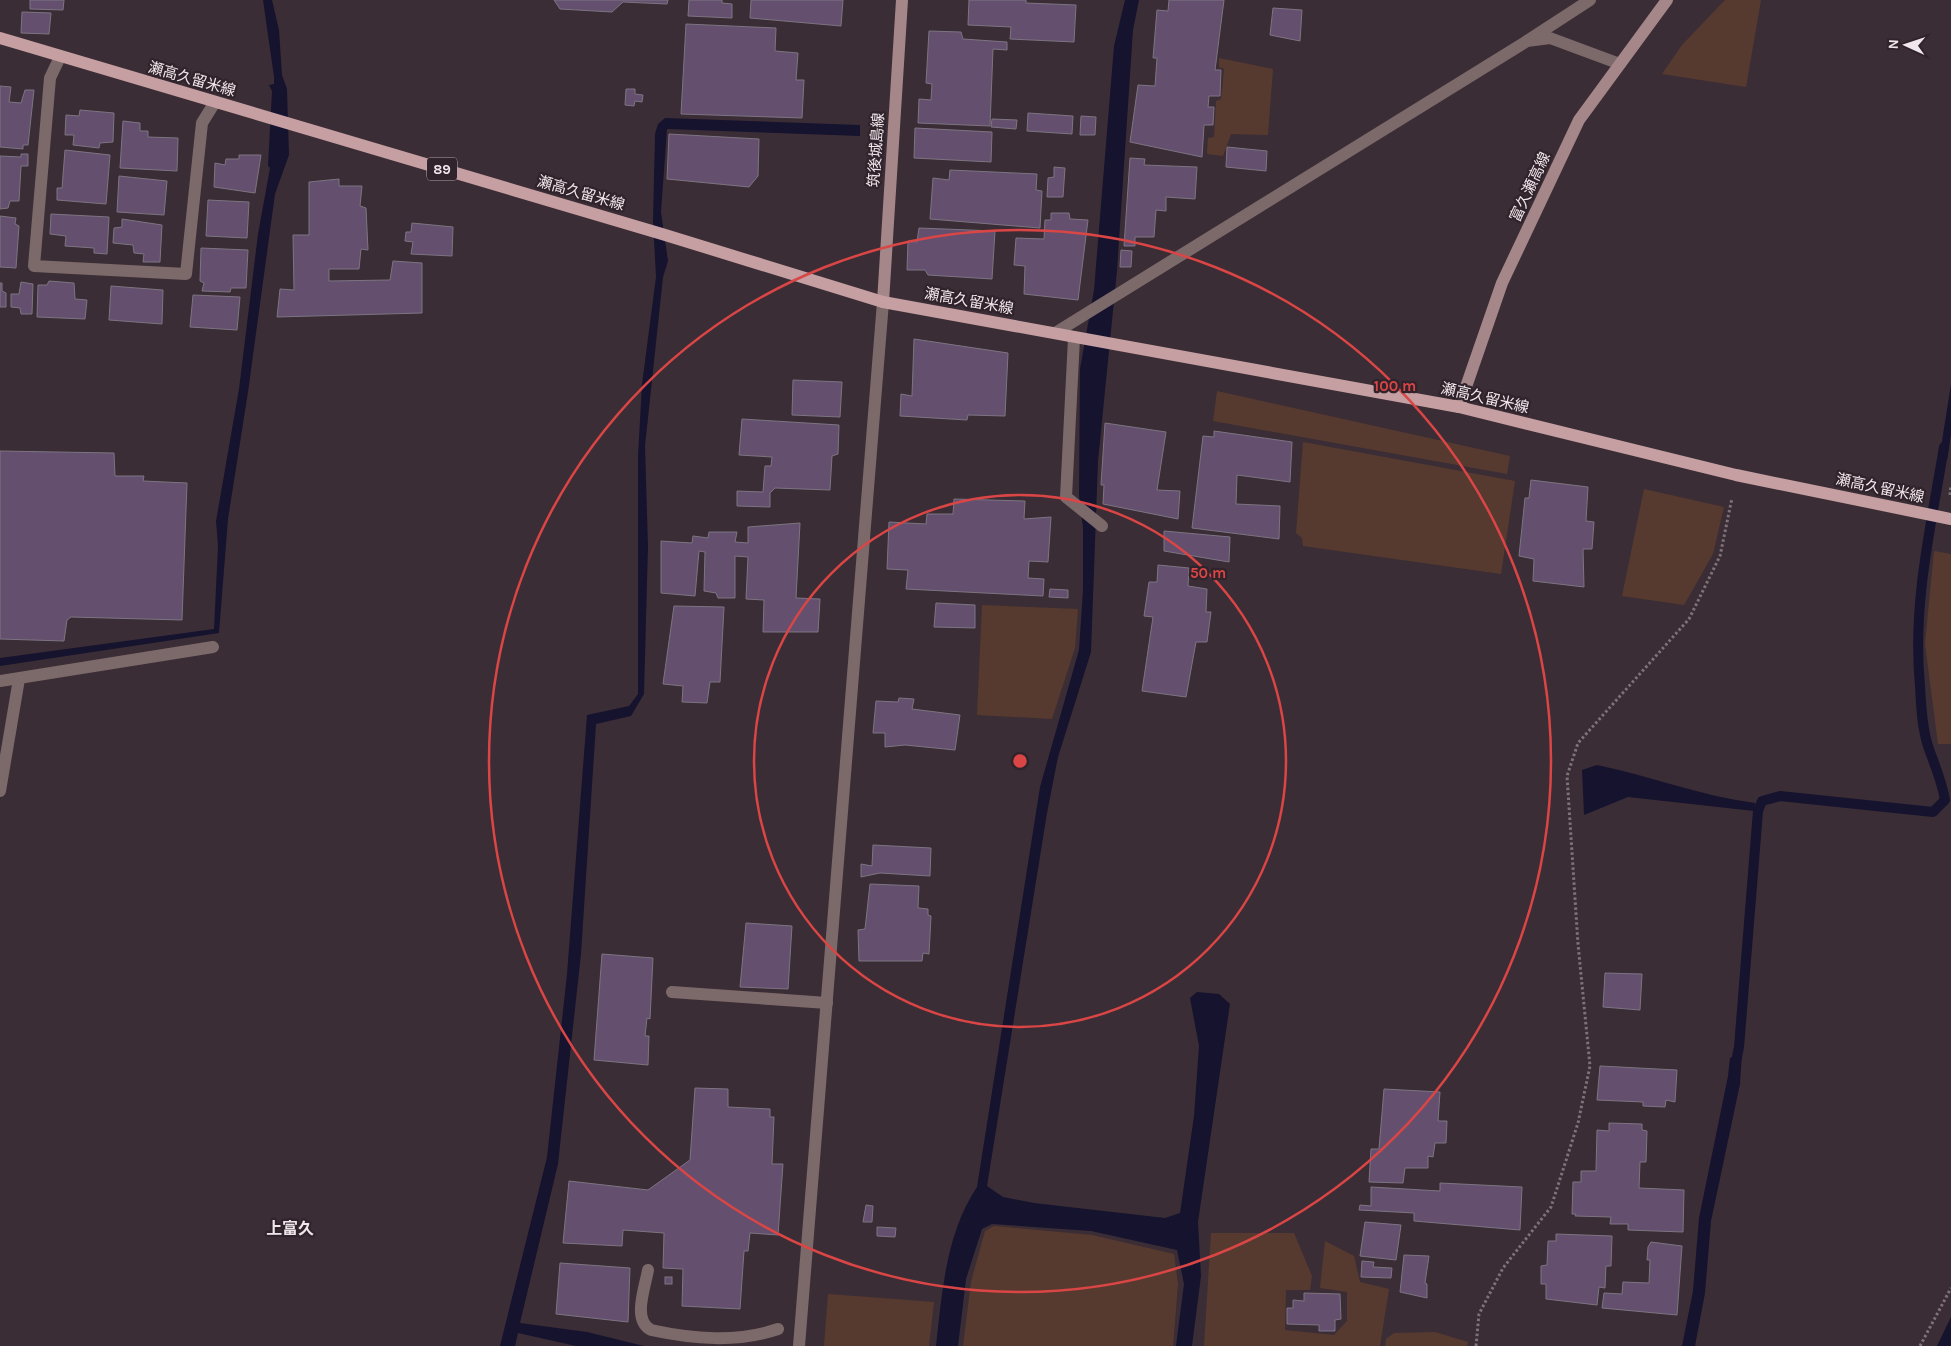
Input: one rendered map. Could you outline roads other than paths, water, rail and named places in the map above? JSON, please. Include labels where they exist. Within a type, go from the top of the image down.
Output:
[{"type":"main road","name":"筑後城島線","points":[[883,302],[902,0]]},
{"type":"main road","name":"富久瀬高線","points":[[1458,407],[1502,283],[1579,120],[1667,0]]},
{"type":"main road","name":"瀬高久留米線","points":[[0,38],[653,231],[883,302],[1458,407],[1736,476],[1951,519]]},
{"type":"street","points":[[1055,333],[1527,41],[1590,0]]},
{"type":"street","points":[[1527,41],[1550,38],[1620,64]]},
{"type":"street","points":[[60,57],[50,78],[34,266],[186,274],[202,123],[215,102]]},
{"type":"street","points":[[799,1346],[883,302]]},
{"type":"street","points":[[1074,338],[1066,497],[1102,526]]},
{"type":"street","points":[[0,681],[19,680],[213,648]]},
{"type":"street","points":[[0,791],[19,680]]},
{"type":"street","points":[[672,992],[827,1003]]},
{"type":"street","points":[[648,1270],[640,1318],[644,1327],[651,1330],[708,1339],[744,1337],[778,1329]]},
{"type":"waterway","points":[[1735,1067],[1739,1047],[1758,811],[1762,801],[1780,796],[1933,812],[1945,800],[1924,732],[1918,656],[1924,566],[1944,447]]},
{"type":"district","name":"上富久","points":[[290,1228]]}]
